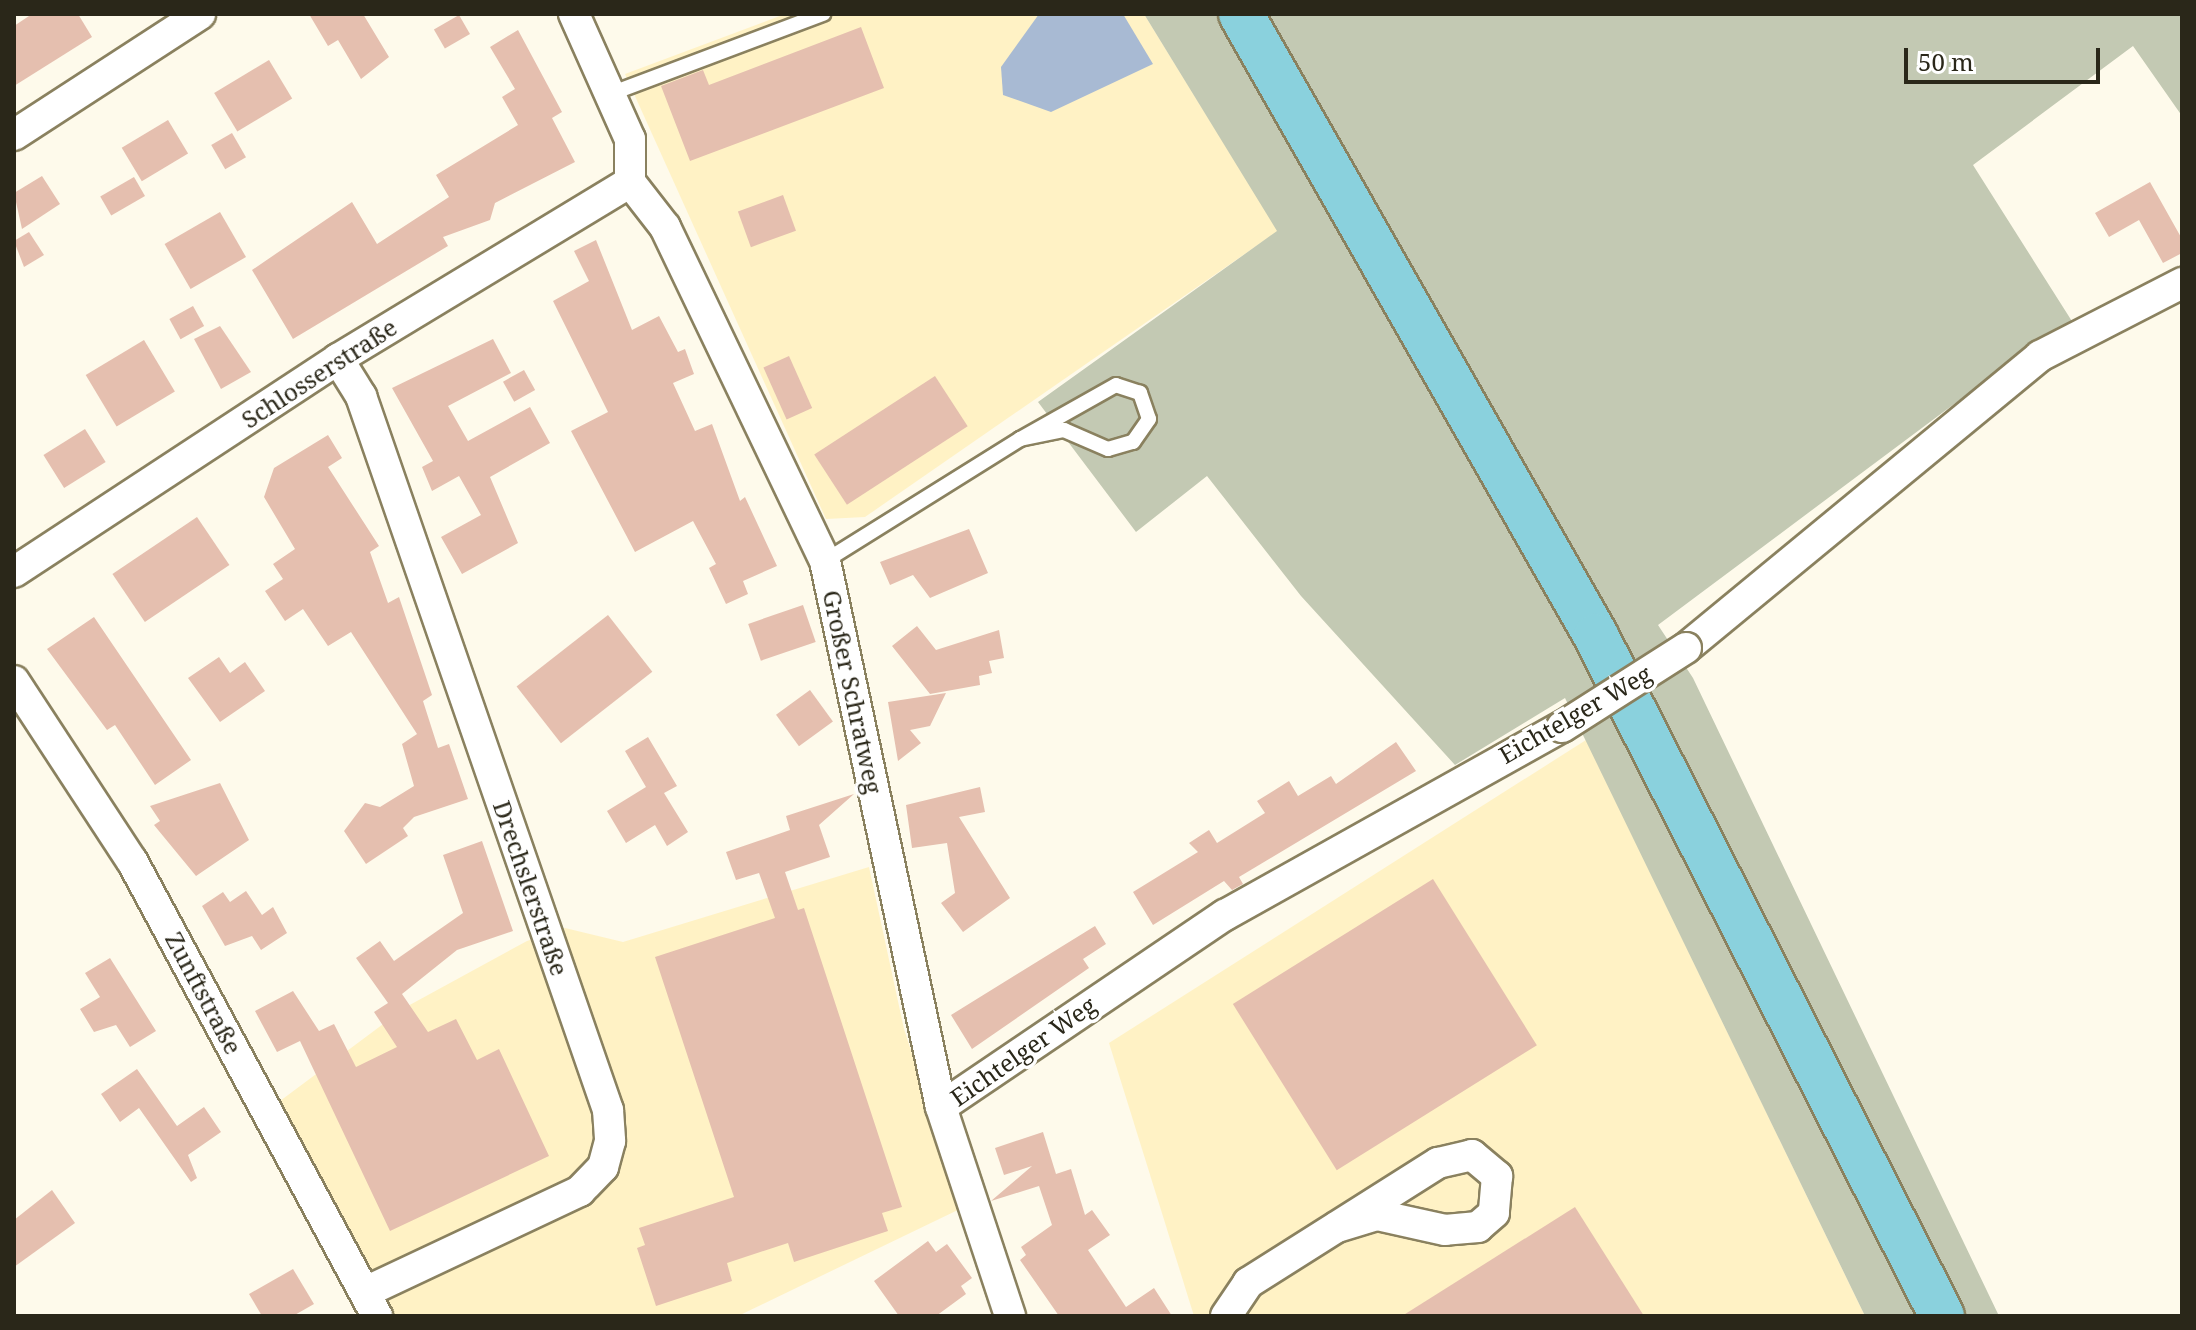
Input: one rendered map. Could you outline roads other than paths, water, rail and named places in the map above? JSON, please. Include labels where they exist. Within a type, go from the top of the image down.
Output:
[{"type":"main road","points":[[1241,14],[1618,677],[1942,1316]]},
{"type":"street","points":[[14,135],[200,14]]},
{"type":"street","points":[[574,14],[630,139],[630,182]]},
{"type":"street","name":"Schlosserstraße","points":[[14,572],[338,359],[630,182]]},
{"type":"street","name":"Großer Schratweg","points":[[630,182],[665,227],[825,561],[941,1107],[1010,1316]]},
{"type":"street","name":"Eichtelger Weg","points":[[941,1107],[1225,915],[1562,727],[1686,648],[2040,356],[2182,283]]},
{"type":"street","name":"Drechslerstraße","points":[[338,359],[371,426],[608,1110],[610,1141],[603,1167],[580,1191],[371,1304]]},
{"type":"street","name":"Zunftstraße","points":[[14,681],[132,861],[371,1304]]},
{"type":"street","points":[[1226,1316],[1248,1283],[1438,1163],[1472,1155],[1497,1176],[1494,1213],[1478,1227],[1445,1230],[1377,1215],[1337,1227]]},
{"type":"lane","points":[[610,94],[823,14]]},
{"type":"lane","points":[[825,561],[1020,439],[1116,385],[1140,393],[1149,419],[1133,442],[1108,449],[1064,430],[1020,439]]},
{"type":"water","points":[[1039,14],[1123,14],[1153,64],[1051,112],[1003,95],[1001,67]]}]
